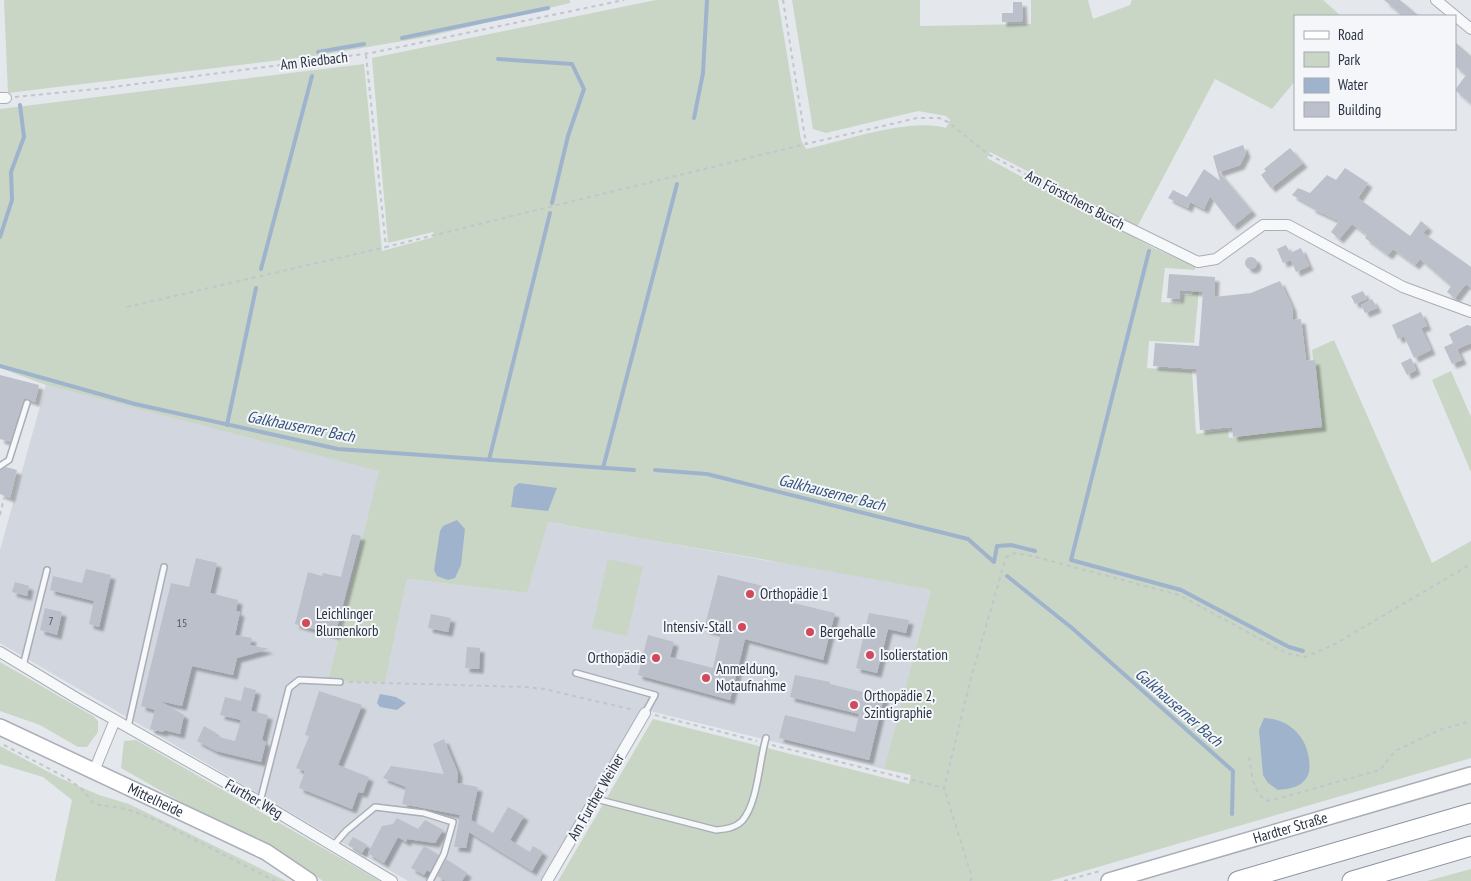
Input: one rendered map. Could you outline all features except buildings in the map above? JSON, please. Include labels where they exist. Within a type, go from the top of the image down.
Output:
[{"type":"highway","points":[[1238,881],[1471,813]]},
{"type":"highway","points":[[1352,881],[1471,846]]},
{"type":"main road","name":"Mittelheide","points":[[0,727],[266,852],[309,881]]},
{"type":"main road","name":"Hardter Straße","points":[[1109,881],[1471,775]]},
{"type":"street","points":[[1436,0],[1454,15]]},
{"type":"street","points":[[1456,17],[1471,29]]},
{"type":"street","name":"Am Förstchens Busch","points":[[1096,212],[1198,262],[1216,259],[1263,225],[1288,225],[1403,287],[1471,312]]},
{"type":"street","name":"Further Weg","points":[[0,652],[260,802],[392,881]]},
{"type":"street","name":"Am Further Weiher","points":[[548,881],[646,713]]},
{"type":"street","points":[[94,771],[115,720]]},
{"type":"lane","points":[[0,466],[9,460],[27,403]]},
{"type":"lane","points":[[128,727],[164,567]]},
{"type":"lane","points":[[24,666],[47,570]]},
{"type":"lane","points":[[576,673],[655,695],[646,713]]},
{"type":"lane","points":[[260,802],[289,688],[299,680],[340,682]]},
{"type":"lane","points":[[596,799],[716,830],[729,829],[741,822],[749,810],[766,738]]},
{"type":"lane","points":[[333,846],[346,831],[375,806],[424,813],[453,822],[444,854],[430,881]]},
{"type":"path","name":"Am Riedbach","points":[[3,98],[106,88],[366,54],[624,0]]},
{"type":"path","points":[[783,0],[806,144]]},
{"type":"path","points":[[366,54],[386,246]]},
{"type":"path","name":"Am Förstchens Busch","points":[[127,307],[917,118],[939,118],[948,122],[988,154],[1096,212]]},
{"type":"path","points":[[0,515],[4,498]]},
{"type":"path","points":[[970,881],[972,877],[944,788],[971,678],[1006,557],[1015,553],[1032,556],[1179,595],[1286,652],[1305,657],[1333,644],[1471,564]]},
{"type":"path","points":[[1249,757],[1257,791],[1262,799],[1269,801],[1380,770],[1395,752],[1439,730],[1471,721]]},
{"type":"path","points":[[0,742],[65,777],[82,789],[94,804],[127,809],[158,821],[275,881]]},
{"type":"shaded area","points":[[46,385],[380,470],[328,681],[385,683],[407,579],[527,593],[547,522],[813,567],[931,590],[884,769],[642,709],[541,881],[408,881],[0,643],[0,550]]},
{"type":"green space","points":[[4,0],[570,0],[570,3],[426,37],[321,55],[8,93]]},
{"type":"green space","points":[[656,0],[778,0],[801,140],[806,149],[896,128],[931,125],[946,128],[950,120],[946,116],[918,111],[826,133],[813,129],[792,0],[920,0],[920,26],[1031,24],[1031,0],[1088,0],[1093,19],[1130,5],[1132,0],[1323,0],[1340,15],[1294,15],[1294,82],[1272,109],[1215,79],[1137,227],[990,152],[987,158],[1154,248],[1195,266],[1195,270],[1165,268],[1161,302],[1181,303],[1183,295],[1192,295],[1194,289],[1199,290],[1194,343],[1149,341],[1147,368],[1192,371],[1196,434],[1228,430],[1229,438],[1321,426],[1312,350],[1334,340],[1432,563],[1471,541],[1471,758],[1050,881],[558,881],[653,719],[909,784],[911,775],[884,769],[931,590],[548,522],[527,593],[407,579],[385,683],[328,681],[379,471],[46,385],[0,368],[0,109],[364,64],[382,251],[434,237],[433,232],[388,243],[372,58]]},
{"type":"green space","points":[[1451,371],[1471,417],[1471,472],[1432,380]]},
{"type":"green space","points":[[608,559],[643,567],[627,636],[592,628]]},
{"type":"green space","points":[[0,662],[93,716],[98,721],[98,732],[87,747],[78,747],[40,725],[0,711]]},
{"type":"green space","points":[[136,740],[380,881],[323,881],[282,853],[202,814],[121,768],[124,741]]},
{"type":"green space","points":[[0,746],[60,778],[99,795],[129,804],[286,881],[55,881],[72,800],[43,777],[0,764]]},
{"type":"green space","points":[[1471,869],[1471,881],[1427,881]]},
{"type":"water","points":[[519,483],[557,488],[548,511],[511,507],[514,487]]},
{"type":"water","points":[[457,520],[465,529],[461,565],[455,578],[448,580],[437,576],[434,570],[440,531],[443,526]]},
{"type":"water","points":[[380,694],[396,697],[406,703],[397,710],[380,707],[377,703]]},
{"type":"water","points":[[1264,718],[1281,721],[1288,725],[1300,736],[1304,743],[1309,759],[1309,771],[1306,779],[1299,785],[1278,790],[1268,783],[1263,775],[1259,730]]},
{"type":"waterway","points":[[694,118],[703,73],[707,0]]},
{"type":"waterway","points":[[402,38],[548,8]]},
{"type":"waterway","points":[[318,52],[364,44]]},
{"type":"waterway","points":[[498,59],[572,64],[584,89],[568,136],[552,203]]},
{"type":"waterway","points":[[261,269],[312,76]]},
{"type":"waterway","points":[[0,237],[12,200],[11,172],[24,137],[20,105]]},
{"type":"waterway","points":[[603,468],[677,184]]},
{"type":"waterway","points":[[489,460],[550,213]]},
{"type":"waterway","points":[[1149,251],[1071,560],[1181,590],[1289,647],[1303,651]]},
{"type":"waterway","points":[[227,425],[256,288]]},
{"type":"waterway","name":"Galkhauserner Bach","points":[[0,366],[135,404],[338,449],[634,470]]},
{"type":"waterway","name":"Galkhauserner Bach","points":[[655,470],[707,474],[968,539],[994,562]]},
{"type":"waterway","points":[[994,562],[997,546],[1011,545],[1035,551]]},
{"type":"waterway","name":"Galkhauserner Bach","points":[[1007,576],[1072,628],[1233,771],[1232,814]]},
{"type":"place","name":"Orthopädie 1","points":[[750,594]]},
{"type":"place","name":"Leichlinger Blumenkorb","points":[[306,623]]},
{"type":"place","name":"Intensiv-Stall","points":[[742,627]]},
{"type":"place","name":"Bergehalle","points":[[810,632]]},
{"type":"place","name":"Isolierstation","points":[[870,655]]},
{"type":"place","name":"Orthopädie","points":[[656,658]]},
{"type":"place","name":"Anmeldung, Notaufnahme","points":[[706,678]]},
{"type":"place","name":"Orthopädie 2, Szintigraphie","points":[[854,705]]}]
